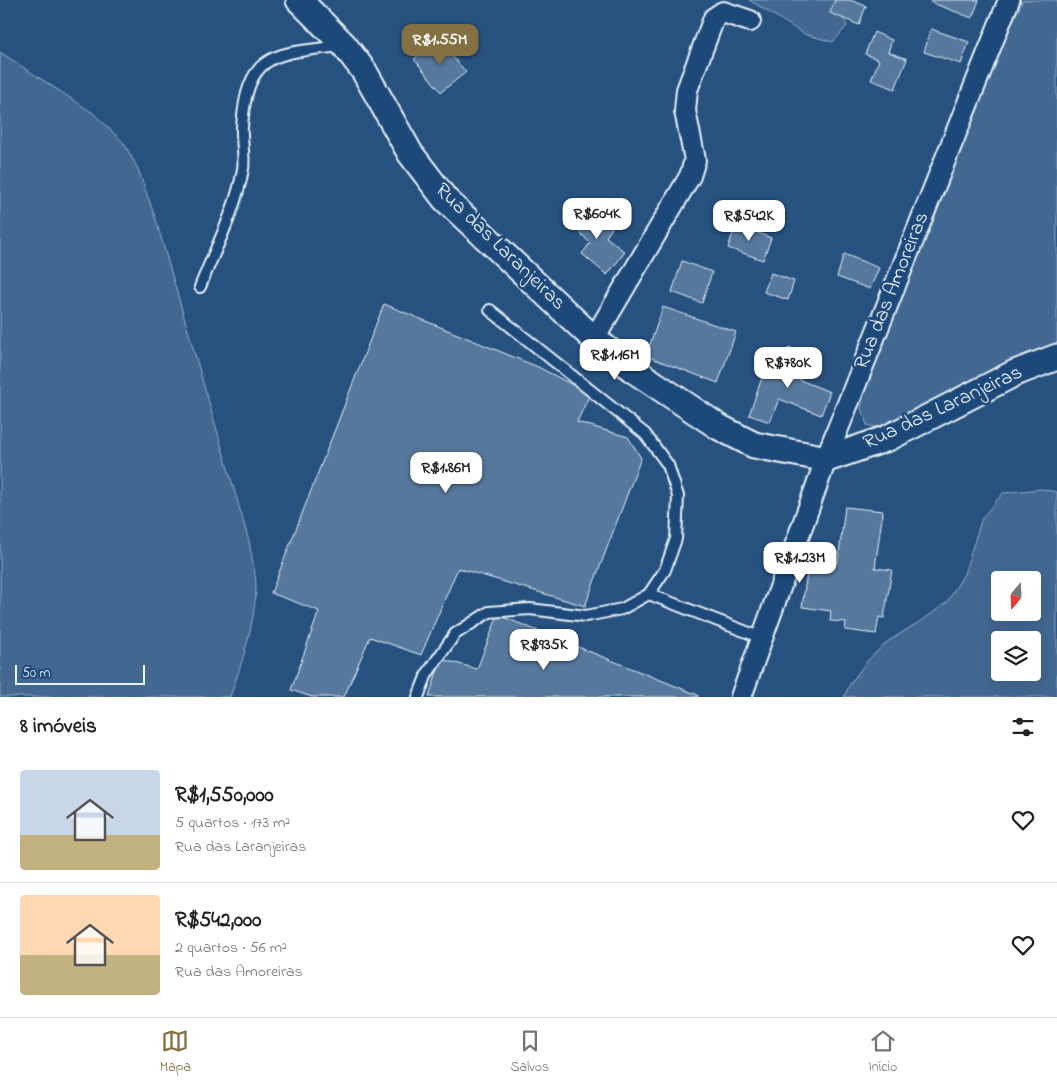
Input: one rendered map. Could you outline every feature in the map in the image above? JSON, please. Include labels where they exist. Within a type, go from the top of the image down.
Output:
[{"type":"street","name":"Rua das Laranjeiras","points":[[299,0],[344,46],[364,71],[410,154],[445,199],[594,339],[632,369],[719,427],[754,444],[827,459],[888,438],[1015,373],[1057,357]]},
{"type":"street","name":"Rua das Amoreiras","points":[[741,697],[827,459],[1009,0]]},
{"type":"street","points":[[594,339],[690,176],[695,160],[685,111],[687,90],[714,18],[723,12],[750,21]]},
{"type":"lane","points":[[200,288],[237,197],[243,166],[242,129],[245,96],[255,71],[268,60],[286,53],[344,46]]},
{"type":"lane","points":[[418,697],[427,674],[455,634],[489,612],[530,609],[586,616],[622,609],[649,594],[665,570],[676,539],[678,496],[668,465],[645,434],[490,310]]},
{"type":"lane","points":[[649,594],[762,638]]},
{"type":"shaded area","points":[[749,0],[836,0],[847,26],[833,42],[804,34]]},
{"type":"shaded area","points":[[1023,0],[1057,0],[1057,351],[890,431],[867,425],[861,409],[866,382],[960,135]]},
{"type":"shaded area","points":[[0,52],[93,113],[124,143],[138,169],[156,220],[249,541],[256,587],[255,601],[243,657],[230,697],[0,697]]},
{"type":"shaded area","points":[[1041,489],[1057,492],[1057,697],[844,697],[850,684],[867,661],[887,642],[947,602],[964,574],[982,518],[1003,493]]},
{"type":"building","points":[[835,0],[850,0],[866,6],[859,25],[830,13]]},
{"type":"building","points":[[931,0],[979,0],[972,18],[930,2]]},
{"type":"building","points":[[931,29],[969,42],[961,64],[924,52]]},
{"type":"building","points":[[874,32],[892,40],[888,52],[907,59],[895,89],[871,80],[879,60],[865,54]]},
{"type":"building","points":[[437,39],[466,72],[441,92],[414,59]]},
{"type":"building","points":[[585,204],[612,228],[606,237],[625,252],[607,275],[582,254],[590,243],[571,224]]},
{"type":"building","points":[[736,224],[771,238],[763,260],[728,248]]},
{"type":"building","points":[[844,254],[879,268],[870,289],[837,277]]},
{"type":"building","points":[[682,261],[712,272],[702,303],[672,292]]},
{"type":"building","points":[[771,273],[794,281],[788,300],[764,292]]},
{"type":"building","points":[[384,304],[538,367],[590,394],[577,422],[628,437],[641,458],[585,606],[458,568],[421,655],[370,637],[344,697],[312,697],[291,690],[319,611],[271,593]]},
{"type":"building","points":[[663,307],[736,332],[718,383],[646,356]]},
{"type":"building","points":[[789,347],[809,356],[800,380],[830,392],[821,415],[779,399],[770,422],[749,415],[764,372],[778,378]]},
{"type":"building","points":[[845,507],[883,511],[875,568],[892,570],[884,618],[879,617],[876,634],[845,630],[846,622],[830,621],[831,611],[802,607],[809,559],[838,562]]},
{"type":"building","points":[[498,615],[698,695],[698,697],[429,697],[441,659],[477,669]]}]
